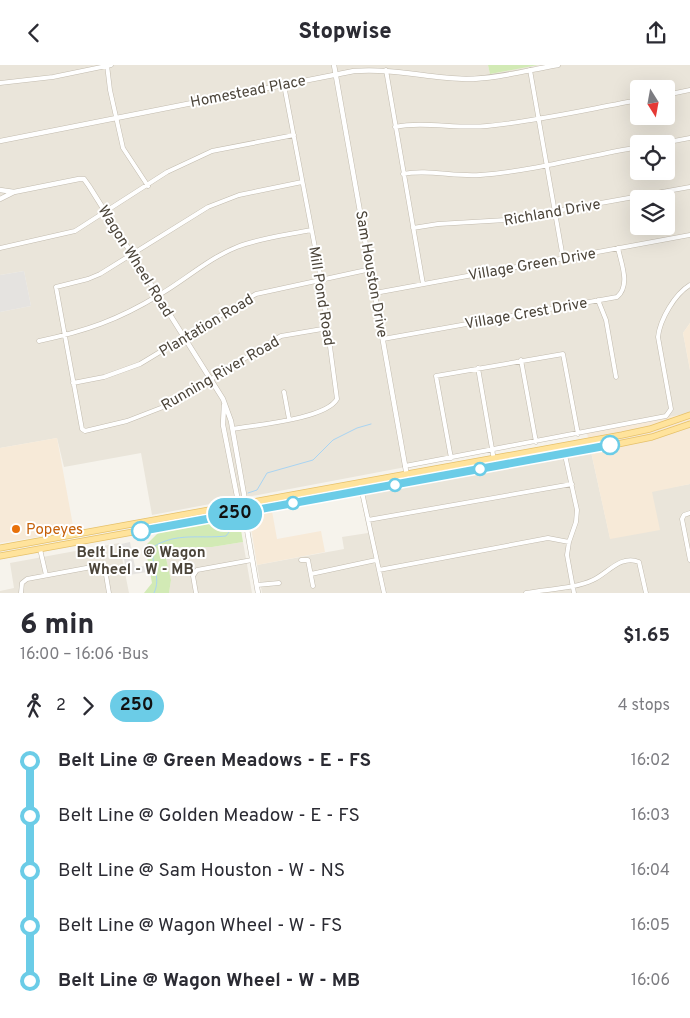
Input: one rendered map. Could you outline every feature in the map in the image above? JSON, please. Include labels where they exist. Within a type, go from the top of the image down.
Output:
[{"type":"main road","points":[[0,548],[622,435],[658,427],[690,415]]},
{"type":"main road","points":[[0,556],[624,443],[652,437],[690,424]]},
{"type":"main road","points":[[299,494],[301,502]]},
{"type":"main road","points":[[122,526],[124,534]]},
{"type":"main road","points":[[90,532],[92,540]]},
{"type":"main road","points":[[39,541],[40,549]]},
{"type":"street","points":[[0,83],[53,77],[108,65],[115,118],[123,148],[148,185]]},
{"type":"street","name":"Sam Houston Drive","points":[[334,65],[408,482]]},
{"type":"street","name":"Homestead Place","points":[[0,141],[336,74],[386,70],[475,79],[558,65]]},
{"type":"street","points":[[386,70],[423,284]]},
{"type":"street","points":[[530,70],[564,258]]},
{"type":"street","name":"Mill Pond Road","points":[[233,429],[317,413],[335,403],[337,399],[320,279],[284,85]]},
{"type":"street","points":[[675,94],[690,91]]},
{"type":"street","points":[[395,127],[408,124],[474,127],[630,102]]},
{"type":"street","points":[[0,248],[68,234],[85,227],[167,172],[212,151],[294,135]]},
{"type":"street","points":[[675,141],[690,138]]},
{"type":"street","points":[[403,174],[417,172],[473,175],[630,149]]},
{"type":"street","name":"Wagon Wheel Road","points":[[0,199],[14,192],[84,179],[212,379],[224,404],[233,429],[242,479],[246,504],[244,512],[258,593]]},
{"type":"street","points":[[73,383],[56,287],[88,279],[133,255],[208,207],[239,195],[302,182]]},
{"type":"street","name":"Richland Drive","points":[[413,228],[438,224],[492,222],[690,187]]},
{"type":"street","name":"Wagon Wheel Road","points":[[0,190],[14,192]]},
{"type":"street","points":[[40,341],[114,321],[159,296],[235,248],[311,230]]},
{"type":"street","name":"Village Green Drive","points":[[375,293],[690,235]]},
{"type":"street","name":"Village Crest Drive","points":[[383,339],[617,297],[624,289],[625,283],[618,248]]},
{"type":"street","name":"Plantation Road","points":[[73,383],[130,368],[185,338],[256,294],[371,269]]},
{"type":"street","points":[[406,466],[658,419],[670,413],[658,337],[659,329],[682,290],[690,285]]},
{"type":"street","points":[[598,300],[607,323],[616,377]]},
{"type":"street","name":"Running River Road","points":[[73,383],[82,429],[84,431],[118,424],[151,413],[212,379],[281,336],[328,328]]},
{"type":"street","points":[[451,458],[436,376],[478,368],[563,354],[578,434]]},
{"type":"street","points":[[521,361],[536,442]]},
{"type":"street","points":[[478,368],[495,466]]},
{"type":"street","points":[[284,392],[289,419]]},
{"type":"street","name":"Wagon Wheel Road","points":[[224,404],[224,431],[238,505]]},
{"type":"street","points":[[621,426],[624,443]]},
{"type":"street","points":[[224,431],[233,429]]},
{"type":"street","points":[[563,445],[577,517],[569,542],[567,561],[574,593]]},
{"type":"street","points":[[234,481],[242,479]]},
{"type":"street","points":[[360,483],[383,593]]},
{"type":"street","points":[[368,520],[572,484]]},
{"type":"street","points":[[238,505],[244,512]]},
{"type":"street","points":[[690,513],[684,515],[682,519],[690,560]]},
{"type":"street","points":[[378,570],[548,538],[569,542]]},
{"type":"street","points":[[40,549],[46,575]]},
{"type":"street","points":[[196,593],[194,571],[252,560]]},
{"type":"street","points":[[301,560],[308,560],[313,586]]},
{"type":"street","points":[[312,574],[376,560]]},
{"type":"street","points":[[526,593],[594,580],[616,564],[634,560],[639,562],[646,593]]},
{"type":"street","points":[[21,593],[22,583],[27,579],[97,566],[105,569],[113,567]]},
{"type":"street","points":[[105,569],[109,593]]},
{"type":"street","points":[[257,585],[279,583]]},
{"type":"shaded area","points":[[0,65],[488,65],[490,74],[538,65],[690,65],[690,323],[683,333],[690,370],[690,413],[152,515],[141,453],[64,467],[57,438],[0,448],[0,312],[31,306],[24,271],[0,275]]},
{"type":"shaded area","points":[[24,271],[31,306],[0,312],[0,275]]},
{"type":"shaded area","points":[[690,323],[690,370],[683,333]]},
{"type":"shaded area","points":[[690,413],[690,484],[652,492],[660,530],[610,539],[587,433]]},
{"type":"shaded area","points":[[57,438],[74,531],[0,543],[0,448]]},
{"type":"shaded area","points":[[591,452],[610,538],[652,491],[690,484],[690,593],[262,593],[257,565],[344,549],[342,537],[368,533],[360,494]]},
{"type":"shaded area","points":[[272,511],[277,539],[321,531],[325,552],[257,565],[249,515]]},
{"type":"shaded area","points":[[130,542],[135,567],[146,566],[147,572],[127,574],[121,544]]},
{"type":"shaded area","points":[[243,542],[252,593],[169,593],[171,580],[166,558],[176,547],[212,547]]},
{"type":"shaded area","points":[[119,543],[129,593],[0,593],[0,591],[14,588],[10,563]]},
{"type":"green space","points":[[488,65],[538,65],[490,74]]},
{"type":"green space","points":[[239,518],[243,542],[212,547],[176,547],[166,558],[171,580],[169,593],[144,593],[152,583],[145,546],[158,533]]},
{"type":"waterway","points":[[248,493],[257,490],[267,473],[313,460],[333,440],[357,428],[371,424]]},
{"type":"waterway","points":[[154,593],[157,581],[153,547],[171,539],[226,536],[229,532],[226,520]]},
{"type":"bus line","name":"250","points":[[141,531],[610,445]]},
{"type":"place","name":"Popeyes","points":[[16,529]]},
{"type":"place","name":"Belt Line @ Wagon Wheel - W - MB","points":[[141,531]]}]
